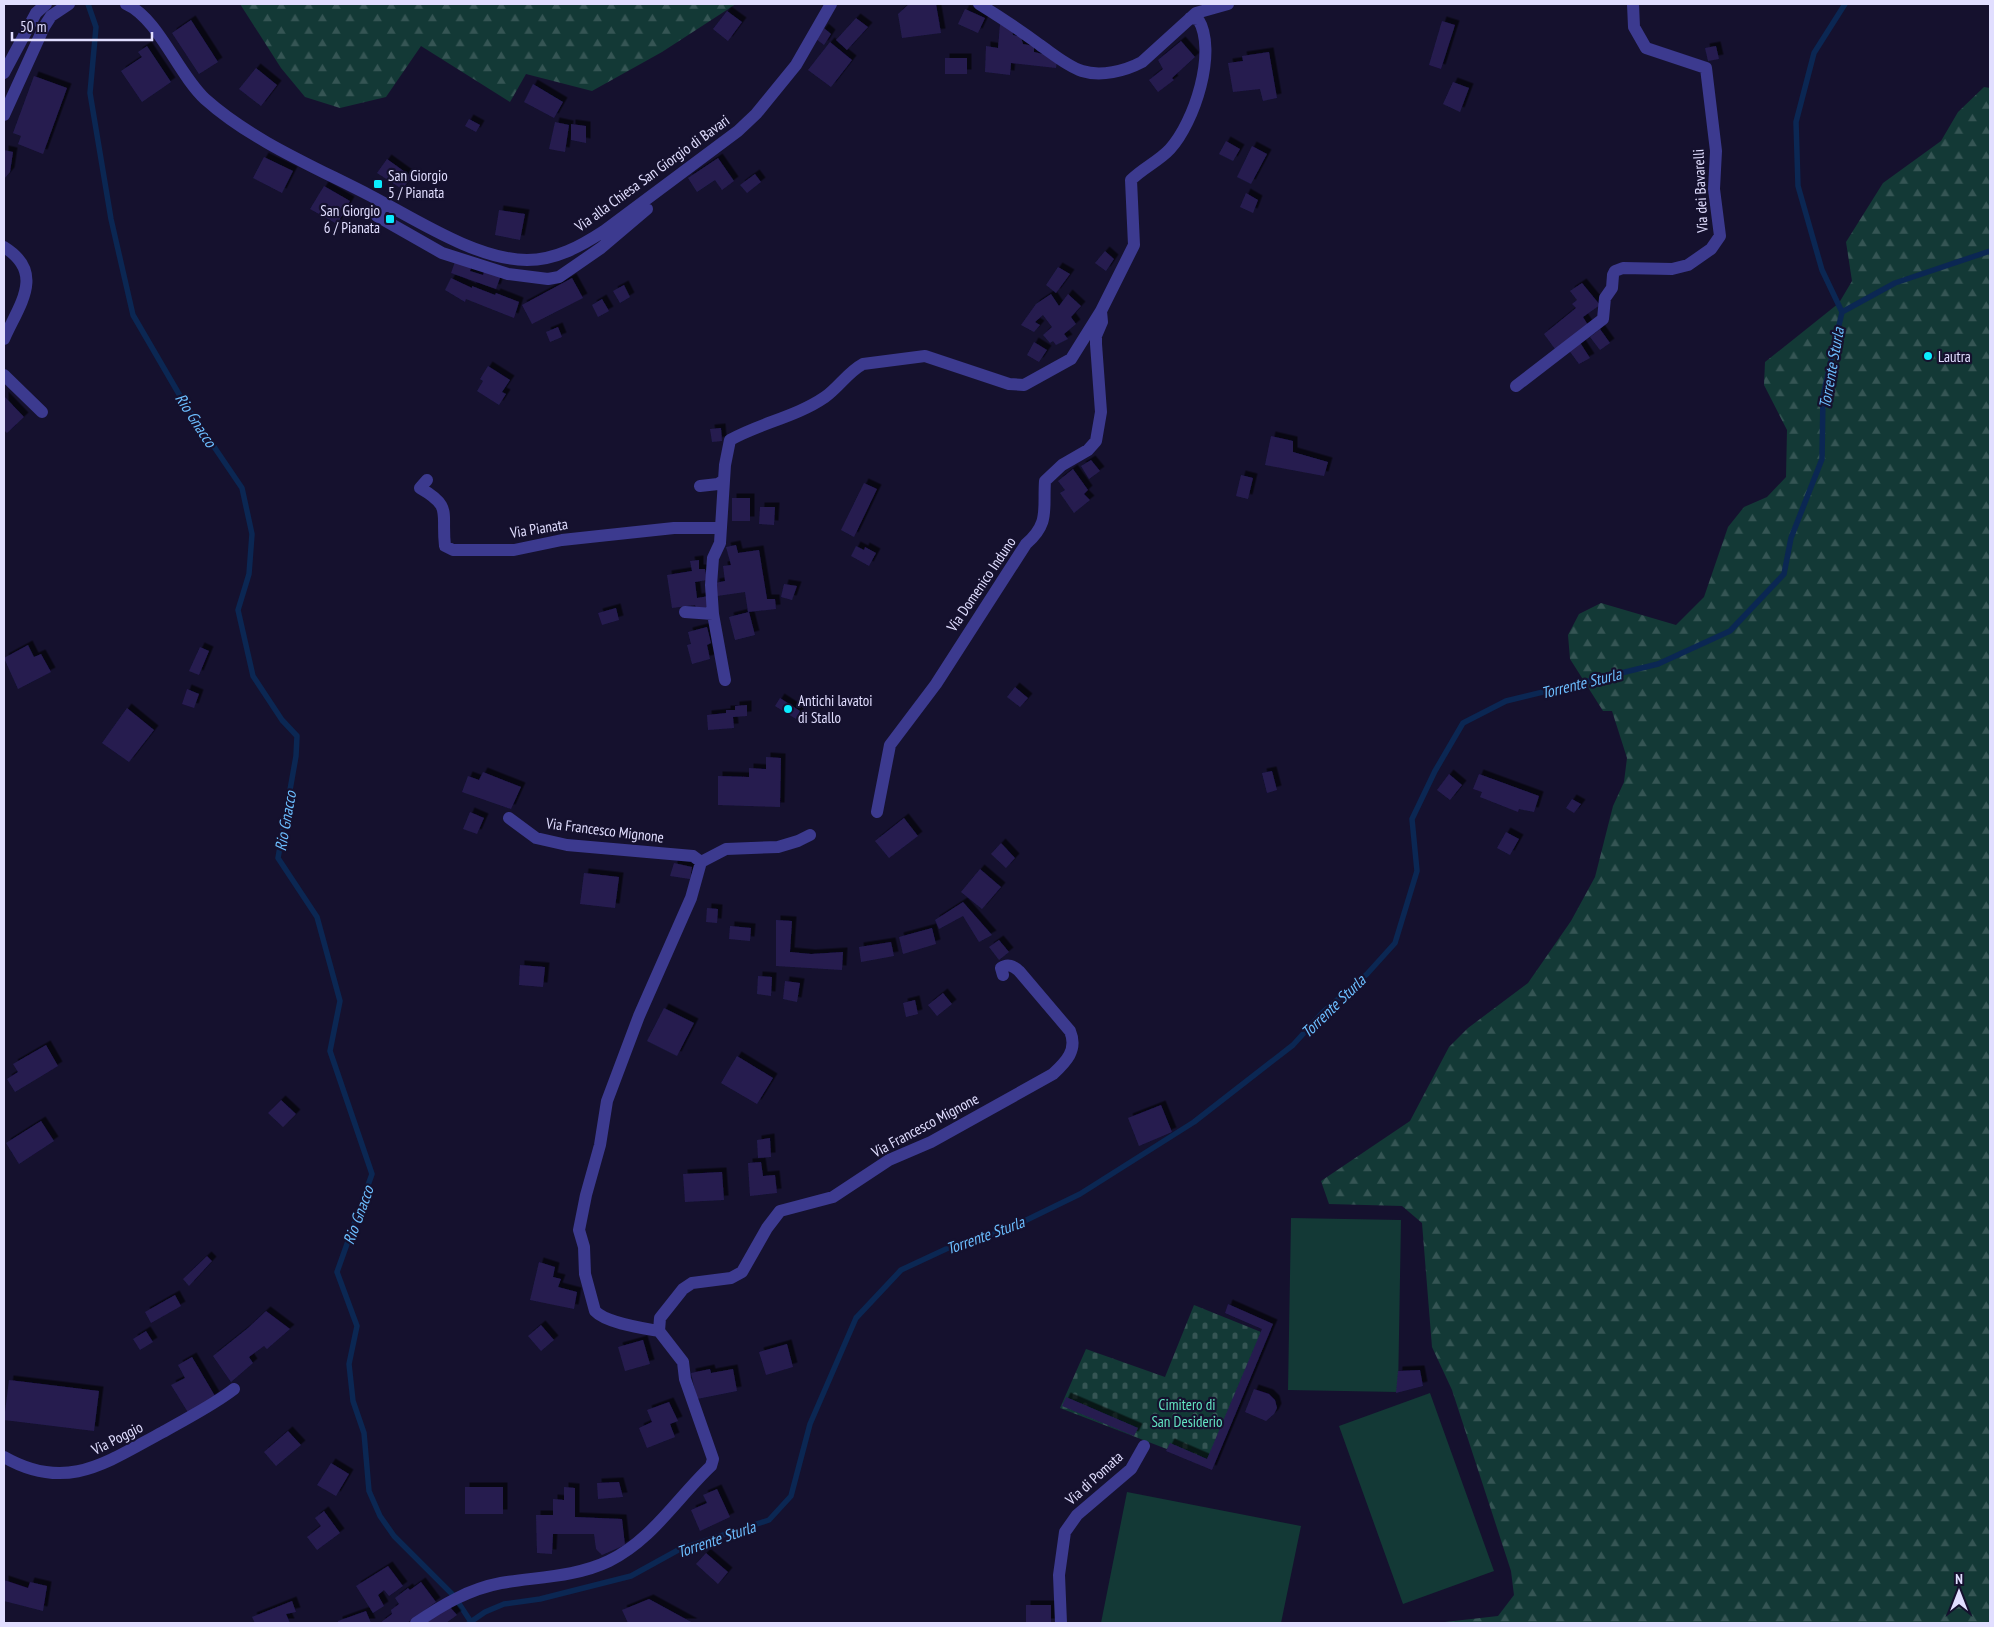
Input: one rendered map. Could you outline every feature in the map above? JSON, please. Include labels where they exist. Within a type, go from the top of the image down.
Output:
[{"type":"street","points":[[4,73],[36,13],[46,4]]},
{"type":"street","name":"Via alla Chiesa San Giorgio di Bavari","points":[[126,4],[143,15],[186,78],[215,108],[237,124],[384,203],[480,249],[511,258],[533,260],[560,254],[586,243],[738,131],[760,109],[796,65],[831,4]]},
{"type":"street","points":[[979,4],[1064,62],[1084,72],[1096,73],[1120,70],[1142,62],[1190,18],[1203,10],[1228,4]]},
{"type":"street","name":"Via dei Bavarelli","points":[[1516,386],[1603,319],[1605,298],[1612,288],[1613,275],[1616,271],[1623,268],[1672,269],[1688,265],[1711,249],[1720,236],[1714,189],[1716,151],[1706,68],[1646,48],[1634,27],[1633,4]]},
{"type":"street","points":[[4,115],[44,27],[51,16],[62,5]]},
{"type":"street","name":"Via Domenico Induno","points":[[877,812],[888,749],[936,684],[1022,550],[1040,532],[1043,519],[1045,481],[1062,465],[1088,450],[1096,441],[1101,412],[1096,336],[1102,322],[1101,311],[1134,245],[1131,180],[1174,144],[1188,120],[1203,74],[1206,40],[1198,19],[1190,18]]},
{"type":"street","points":[[384,203],[378,216],[442,253],[534,279],[559,277],[601,248],[668,191],[664,186]]},
{"type":"street","points":[[4,247],[15,256],[25,270],[28,285],[4,339]]},
{"type":"street","points":[[725,680],[713,614],[713,558],[720,543],[724,480],[730,440],[746,431],[780,421],[824,398],[856,368],[863,364],[925,356],[1009,384],[1024,385],[1071,359],[1101,311]]},
{"type":"street","points":[[4,374],[42,412]]},
{"type":"street","name":"Via Pianata","points":[[427,480],[420,488],[434,496],[443,505],[445,546],[453,550],[514,550],[562,540],[599,536],[674,528],[720,528]]},
{"type":"street","points":[[700,486],[718,484],[724,480]]},
{"type":"street","points":[[685,612],[713,614]]},
{"type":"street","name":"Via Francesco Mignone","points":[[509,818],[536,838],[566,845],[693,856],[701,862]]},
{"type":"street","points":[[416,1623],[447,1602],[500,1584],[598,1569],[637,1543],[672,1509],[713,1463],[712,1454],[684,1378],[683,1362],[659,1331],[632,1326],[599,1315],[595,1311],[585,1274],[584,1247],[579,1230],[586,1195],[600,1145],[607,1101],[639,1016],[691,898],[701,862],[726,849],[778,847],[798,842],[810,835]]},
{"type":"street","name":"Via Francesco Mignone","points":[[659,1331],[660,1318],[683,1289],[692,1283],[731,1278],[742,1272],[767,1228],[780,1212],[833,1197],[888,1160],[931,1142],[1053,1074],[1062,1066],[1072,1051],[1073,1043],[1070,1031],[1019,971],[1012,966],[1004,966],[1001,968],[1003,975]]},
{"type":"street","name":"Via Poggio","points":[[4,1457],[26,1466],[55,1474],[77,1473],[100,1466],[191,1417],[234,1388]]},
{"type":"street","name":"Via di Pomata","points":[[1061,1623],[1059,1575],[1065,1532],[1077,1514],[1131,1469],[1144,1446]]},
{"type":"green space","points":[[240,4],[736,4],[662,52],[592,91],[526,74],[510,102],[421,46],[386,97],[340,108],[305,97],[281,68]]},
{"type":"green space","points":[[1984,87],[1990,88],[1990,1623],[1436,1623],[1498,1616],[1514,1595],[1511,1571],[1452,1390],[1432,1347],[1422,1223],[1402,1206],[1329,1204],[1321,1181],[1410,1121],[1449,1047],[1468,1028],[1528,983],[1571,921],[1595,877],[1613,806],[1624,782],[1627,758],[1612,711],[1603,711],[1570,659],[1568,635],[1579,614],[1601,603],[1676,625],[1704,597],[1728,527],[1744,507],[1767,497],[1786,477],[1787,430],[1764,385],[1765,362],[1839,303],[1852,281],[1846,242],[1883,183],[1941,141],[1958,112]]},
{"type":"green space","points":[[1291,1218],[1401,1220],[1398,1392],[1288,1390]]},
{"type":"green space","name":"Cimitero di San Desiderio","points":[[1194,1305],[1261,1332],[1211,1466],[1060,1408],[1086,1349],[1165,1377]]},
{"type":"green space","points":[[1430,1393],[1494,1571],[1403,1604],[1339,1426]]},
{"type":"green space","points":[[1127,1492],[1301,1526],[1281,1623],[1101,1623]]},
{"type":"building","points":[[909,4],[936,4],[941,33],[902,38],[898,14]]},
{"type":"building","points":[[965,9],[985,18],[978,33],[958,24]]},
{"type":"building","points":[[727,11],[742,22],[728,41],[713,29]]},
{"type":"building","points":[[856,18],[868,27],[847,50],[836,40]]},
{"type":"building","points":[[191,20],[218,62],[199,74],[172,33]]},
{"type":"building","points":[[1442,21],[1455,25],[1441,69],[1429,65]]},
{"type":"building","points":[[1000,24],[1012,31],[1013,35],[1021,37],[1023,44],[1034,46],[1034,52],[1047,55],[1057,61],[1056,68],[1011,63],[1010,75],[985,72],[986,46],[998,48]]},
{"type":"building","points":[[824,28],[831,34],[824,45],[816,39]]},
{"type":"building","points":[[1181,41],[1195,57],[1172,78],[1174,80],[1158,92],[1149,80],[1163,69],[1158,60]]},
{"type":"building","points":[[830,42],[852,60],[831,87],[808,70]]},
{"type":"building","points":[[147,46],[171,82],[142,102],[121,71],[142,57],[138,52]]},
{"type":"building","points":[[1716,46],[1719,59],[1708,61],[1705,48]]},
{"type":"building","points":[[1269,52],[1277,98],[1263,101],[1260,89],[1233,92],[1228,63],[1243,61],[1242,56]]},
{"type":"building","points":[[945,58],[967,58],[967,74],[945,74]]},
{"type":"building","points":[[256,68],[277,85],[261,106],[239,89]]},
{"type":"building","points":[[34,76],[67,88],[43,154],[18,144],[21,136],[13,133]]},
{"type":"building","points":[[1453,82],[1469,88],[1460,112],[1443,104]]},
{"type":"building","points":[[533,84],[563,102],[554,118],[524,102]]},
{"type":"building","points":[[469,119],[480,125],[476,132],[465,126]]},
{"type":"building","points":[[555,122],[569,125],[565,152],[549,149]]},
{"type":"building","points":[[571,124],[586,126],[586,143],[571,140]]},
{"type":"building","points":[[1226,141],[1240,149],[1233,161],[1219,154]]},
{"type":"building","points":[[1252,146],[1267,154],[1251,184],[1237,177]]},
{"type":"building","points":[[4,150],[13,152],[10,172],[4,179]]},
{"type":"building","points":[[264,157],[293,171],[282,193],[253,178]]},
{"type":"building","points":[[718,158],[734,181],[722,190],[715,180],[697,192],[688,178]]},
{"type":"building","points":[[387,159],[412,177],[402,189],[377,173]]},
{"type":"building","points":[[755,174],[761,182],[747,193],[740,185]]},
{"type":"building","points":[[324,186],[350,201],[337,224],[310,209]]},
{"type":"building","points":[[1246,193],[1258,200],[1253,213],[1240,207]]},
{"type":"building","points":[[499,210],[525,214],[520,240],[495,235]]},
{"type":"building","points":[[1105,251],[1114,259],[1106,271],[1095,263]]},
{"type":"building","points":[[456,259],[472,265],[470,271],[483,275],[485,269],[501,275],[496,289],[451,273]]},
{"type":"building","points":[[1058,267],[1070,274],[1056,293],[1046,285]]},
{"type":"building","points":[[451,278],[472,288],[472,286],[495,295],[496,293],[519,302],[514,318],[466,299],[465,302],[445,290]]},
{"type":"building","points":[[572,278],[583,298],[532,324],[522,305]]},
{"type":"building","points":[[1582,283],[1600,305],[1583,317],[1588,325],[1555,349],[1544,334],[1576,308],[1572,304],[1577,300],[1570,291]]},
{"type":"building","points":[[624,285],[630,297],[620,303],[613,291]]},
{"type":"building","points":[[1051,294],[1059,306],[1068,294],[1081,306],[1071,317],[1076,324],[1064,334],[1068,339],[1056,345],[1053,341],[1050,343],[1043,335],[1052,327],[1043,315],[1035,322],[1040,325],[1034,332],[1021,325],[1036,304]]},
{"type":"building","points":[[602,299],[609,311],[598,317],[592,305]]},
{"type":"building","points":[[558,327],[562,337],[550,342],[546,332]]},
{"type":"building","points":[[1600,329],[1610,343],[1600,350],[1590,337]]},
{"type":"building","points":[[1579,341],[1590,358],[1579,364],[1568,349]]},
{"type":"building","points":[[1034,342],[1047,350],[1039,362],[1027,355]]},
{"type":"building","points":[[488,366],[510,380],[502,392],[506,394],[499,405],[477,391],[483,381],[480,379]]},
{"type":"building","points":[[4,396],[24,417],[7,433],[4,430]]},
{"type":"building","points":[[721,428],[722,441],[712,442],[710,429]]},
{"type":"building","points":[[1271,436],[1293,441],[1293,452],[1328,462],[1324,476],[1265,465]]},
{"type":"building","points":[[1091,460],[1100,471],[1089,479],[1081,466]]},
{"type":"building","points":[[1073,469],[1088,490],[1084,494],[1090,500],[1074,513],[1060,493],[1065,490],[1058,481]]},
{"type":"building","points":[[1241,475],[1253,478],[1248,499],[1236,496]]},
{"type":"building","points":[[864,483],[877,489],[854,537],[841,530]]},
{"type":"building","points":[[732,498],[750,498],[750,521],[732,521]]},
{"type":"building","points":[[760,507],[775,507],[774,525],[759,524]]},
{"type":"building","points":[[736,545],[738,553],[759,550],[767,599],[775,599],[776,609],[748,612],[745,592],[717,596],[715,583],[725,581],[723,566],[731,565],[726,547]]},
{"type":"building","points":[[856,546],[864,550],[865,547],[876,553],[869,566],[851,556]]},
{"type":"building","points":[[699,560],[699,569],[705,569],[707,580],[695,582],[697,598],[709,596],[710,607],[697,610],[695,605],[672,608],[667,575],[692,571],[690,561]]},
{"type":"building","points":[[784,584],[797,586],[792,600],[781,597]]},
{"type":"building","points":[[616,608],[619,620],[602,625],[598,613]]},
{"type":"building","points":[[749,612],[755,635],[735,640],[729,617]]},
{"type":"building","points":[[707,627],[711,643],[707,645],[710,659],[692,664],[687,645],[691,644],[688,632]]},
{"type":"building","points":[[28,645],[34,657],[41,654],[51,672],[18,689],[4,658]]},
{"type":"building","points":[[200,647],[209,651],[199,675],[189,671]]},
{"type":"building","points":[[1015,687],[1028,698],[1020,707],[1007,697]]},
{"type":"building","points":[[187,689],[199,694],[194,708],[182,704]]},
{"type":"building","name":"Antichi lavatoi di Stallo","points":[[780,698],[800,711],[796,719],[775,706]]},
{"type":"building","points":[[747,705],[747,716],[733,717],[734,728],[708,730],[707,715],[726,713],[726,710],[735,710],[735,706]]},
{"type":"building","points":[[127,708],[154,730],[129,762],[102,743]]},
{"type":"building","points":[[766,757],[781,758],[780,807],[718,805],[718,776],[749,777],[749,768],[766,769]]},
{"type":"building","points":[[1272,771],[1277,790],[1267,793],[1262,773]]},
{"type":"building","points":[[483,772],[521,787],[511,809],[462,792],[468,776],[479,780]]},
{"type":"building","points":[[1449,774],[1462,785],[1450,800],[1437,790]]},
{"type":"building","points":[[1479,774],[1539,796],[1534,812],[1519,809],[1518,812],[1480,797],[1482,792],[1473,789]]},
{"type":"building","points":[[1572,799],[1581,804],[1574,813],[1566,808]]},
{"type":"building","points":[[470,812],[484,818],[477,834],[463,829]]},
{"type":"building","points":[[904,818],[918,836],[889,858],[875,841]]},
{"type":"building","points":[[1506,832],[1519,839],[1510,855],[1497,848]]},
{"type":"building","points":[[1001,843],[1015,858],[1006,868],[991,854]]},
{"type":"building","points":[[674,863],[692,867],[690,879],[670,876]]},
{"type":"building","points":[[980,869],[1001,887],[982,909],[961,892]]},
{"type":"building","points":[[584,873],[619,877],[615,908],[580,904]]},
{"type":"building","points":[[963,902],[992,935],[979,942],[963,916],[939,929],[935,920]]},
{"type":"building","points":[[707,908],[718,909],[717,923],[706,922]]},
{"type":"building","points":[[776,920],[792,921],[790,952],[811,954],[843,952],[842,970],[776,966]]},
{"type":"building","points":[[730,926],[751,928],[750,941],[729,939]]},
{"type":"building","points":[[932,928],[936,944],[903,954],[899,937]]},
{"type":"building","points":[[999,940],[1009,952],[999,960],[989,947]]},
{"type":"building","points":[[891,942],[894,956],[861,962],[859,947]]},
{"type":"building","points":[[520,965],[545,967],[543,987],[519,985]]},
{"type":"building","points":[[758,976],[772,977],[771,996],[757,994]]},
{"type":"building","points":[[785,981],[800,983],[797,1002],[783,999]]},
{"type":"building","points":[[943,993],[952,1004],[937,1016],[928,1005]]},
{"type":"building","points":[[915,1000],[918,1014],[906,1017],[903,1003]]},
{"type":"building","points":[[664,1008],[694,1023],[677,1056],[647,1041]]},
{"type":"building","points":[[46,1045],[58,1066],[15,1092],[7,1079],[18,1072],[13,1064]]},
{"type":"building","points":[[737,1056],[773,1078],[757,1104],[721,1083]]},
{"type":"building","points":[[281,1100],[296,1114],[283,1127],[268,1113]]},
{"type":"building","points":[[1161,1105],[1172,1132],[1139,1146],[1128,1118]]},
{"type":"building","points":[[41,1121],[54,1141],[19,1164],[6,1143]]},
{"type":"building","points":[[770,1138],[771,1157],[758,1158],[757,1140]]},
{"type":"building","points":[[761,1162],[763,1176],[775,1175],[777,1193],[750,1196],[748,1163]]},
{"type":"building","points":[[722,1172],[724,1200],[685,1202],[683,1174]]},
{"type":"building","points":[[207,1256],[212,1261],[189,1286],[183,1279]]},
{"type":"building","points":[[539,1262],[555,1267],[553,1277],[561,1279],[558,1287],[577,1292],[574,1309],[530,1300]]},
{"type":"building","points":[[175,1295],[181,1306],[151,1323],[145,1312]]},
{"type":"building","points":[[1228,1304],[1273,1324],[1212,1470],[1166,1451],[1170,1443],[1207,1459],[1262,1329],[1225,1313]]},
{"type":"building","points":[[266,1311],[290,1329],[267,1349],[264,1346],[249,1357],[253,1363],[231,1382],[213,1356]]},
{"type":"building","points":[[541,1325],[554,1340],[541,1351],[528,1336]]},
{"type":"building","points":[[146,1331],[153,1342],[140,1350],[133,1339]]},
{"type":"building","points":[[643,1340],[650,1364],[625,1371],[618,1347]]},
{"type":"building","points":[[787,1344],[793,1367],[766,1375],[759,1352]]},
{"type":"building","points":[[192,1357],[215,1396],[189,1414],[171,1385],[185,1378],[178,1365]]},
{"type":"building","points":[[710,1369],[711,1373],[733,1369],[737,1391],[697,1399],[691,1373]]},
{"type":"building","points":[[1420,1370],[1423,1386],[1396,1393],[1398,1371]]},
{"type":"building","points":[[9,1380],[99,1391],[94,1431],[4,1420]]},
{"type":"building","points":[[1254,1389],[1269,1394],[1275,1400],[1277,1408],[1274,1414],[1266,1421],[1245,1412]]},
{"type":"building","points":[[1066,1397],[1138,1428],[1134,1436],[1062,1406]]},
{"type":"building","points":[[669,1402],[678,1421],[670,1424],[675,1437],[647,1448],[639,1428],[652,1422],[647,1410]]},
{"type":"building","points":[[288,1431],[301,1445],[276,1466],[264,1452]]},
{"type":"building","points":[[331,1463],[349,1474],[336,1496],[317,1485]]},
{"type":"building","points":[[619,1482],[623,1497],[598,1499],[597,1483]]},
{"type":"building","points":[[465,1487],[503,1487],[503,1514],[465,1514]]},
{"type":"building","points":[[564,1487],[575,1488],[575,1517],[622,1519],[625,1545],[602,1555],[596,1549],[594,1534],[553,1534],[552,1554],[537,1553],[536,1515],[553,1515],[553,1499],[564,1500]]},
{"type":"building","points":[[717,1489],[730,1517],[700,1531],[691,1510],[707,1503],[703,1495]]},
{"type":"building","points":[[324,1511],[340,1533],[317,1550],[307,1537],[321,1526],[315,1518]]},
{"type":"building","points":[[706,1553],[728,1572],[718,1584],[696,1564]]},
{"type":"building","points":[[388,1566],[403,1586],[389,1596],[384,1590],[378,1595],[384,1606],[373,1613],[356,1586]]},
{"type":"building","points":[[4,1580],[28,1588],[30,1582],[47,1586],[43,1611],[4,1601]]},
{"type":"building","points":[[421,1582],[436,1602],[407,1623],[380,1623],[392,1614],[391,1610],[399,1604],[395,1598],[408,1588],[410,1590]]},
{"type":"building","points":[[649,1599],[693,1623],[628,1623],[622,1610]]},
{"type":"building","points":[[292,1601],[296,1612],[286,1614],[290,1623],[255,1623],[252,1617]]},
{"type":"building","points":[[1026,1605],[1051,1605],[1051,1623],[1026,1623]]},
{"type":"building","points":[[449,1606],[457,1615],[446,1623],[426,1623]]},
{"type":"building","points":[[366,1611],[371,1623],[338,1623],[338,1621]]},
{"type":"waterway","name":"Rio Gnacco","points":[[88,4],[96,27],[90,93],[111,219],[133,315],[183,401],[242,488],[252,534],[249,574],[238,610],[253,676],[282,720],[297,736],[296,756],[278,858],[317,917],[340,1001],[330,1051],[372,1174],[337,1272],[357,1326],[349,1364],[353,1401],[364,1433],[369,1491],[380,1516],[394,1536],[454,1596],[471,1622]]},
{"type":"waterway","points":[[1842,312],[1822,270],[1798,186],[1796,122],[1814,53],[1845,4]]},
{"type":"waterway","name":"Torrente Sturla","points":[[469,1623],[485,1612],[504,1604],[540,1599],[631,1576],[680,1549],[769,1520],[791,1496],[810,1424],[856,1318],[901,1270],[946,1249],[1006,1230],[1080,1194],[1194,1122],[1293,1045],[1323,1012],[1367,974],[1395,943],[1417,871],[1412,819],[1435,771],[1463,723],[1506,701],[1658,664],[1730,631],[1784,574],[1791,538],[1822,459],[1823,396],[1842,312],[1895,283],[1990,251]]},
{"type":"place","name":"San Giorgio 5 / Pianata","points":[[378,184]]},
{"type":"place","name":"San Giorgio 6 / Pianata","points":[[390,219]]},
{"type":"place","name":"Lautra","points":[[1928,356]]},
{"type":"place","name":"Antichi lavatoi di Stallo","points":[[788,709]]}]
